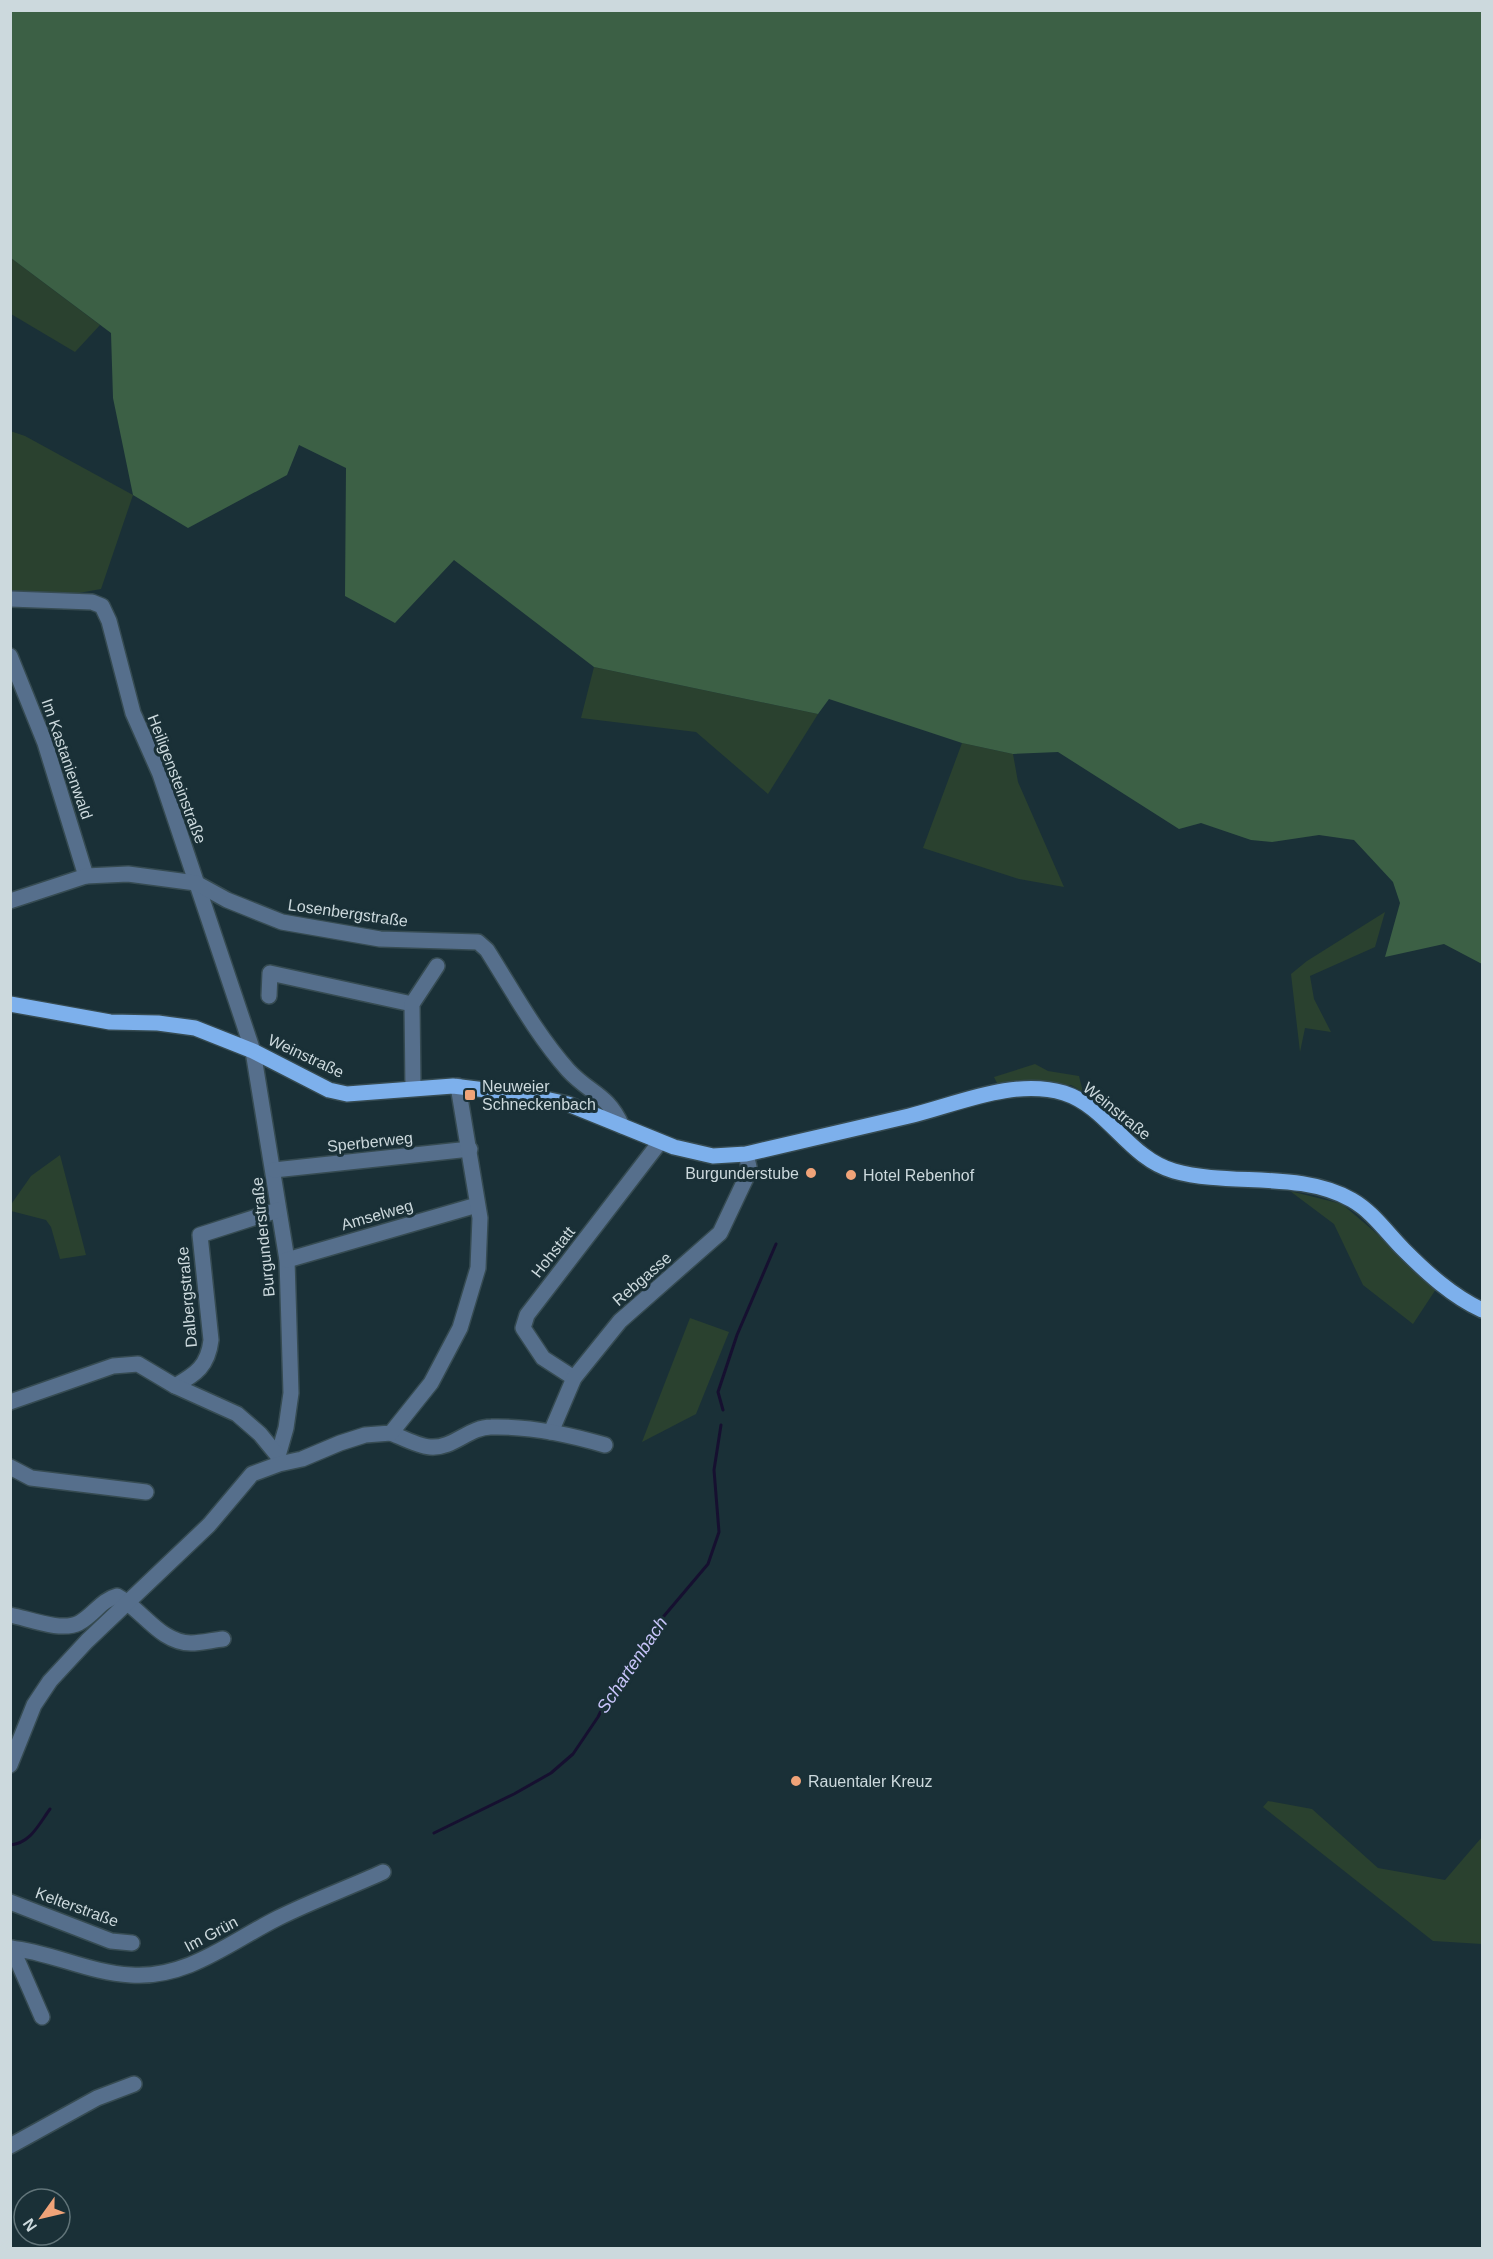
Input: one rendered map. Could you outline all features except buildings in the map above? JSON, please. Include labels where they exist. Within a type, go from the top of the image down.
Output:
[{"type":"main road","name":"Weinstraße","points":[[10,1004],[110,1022],[158,1023],[195,1028],[253,1051],[329,1090],[347,1094],[458,1086],[527,1095],[568,1104],[660,1142],[713,1156],[746,1154],[998,1092],[1047,1089],[1066,1094],[1082,1102],[1137,1152],[1174,1171],[1329,1189],[1353,1200],[1376,1219],[1434,1279],[1467,1303],[1482,1310]]},
{"type":"street","name":"Heiligensteinstraße","points":[[10,599],[92,602],[102,606],[109,621],[134,713],[160,774],[253,1051]]},
{"type":"street","name":"Im Kastanienwald","points":[[10,656],[45,743],[86,876]]},
{"type":"street","name":"Losenbergstraße","points":[[10,901],[86,876],[128,874],[196,882],[227,900],[282,922],[380,939],[478,942],[487,950],[530,1019],[569,1071],[613,1107],[622,1126]]},
{"type":"street","points":[[413,1088],[412,1004],[437,966]]},
{"type":"street","points":[[269,996],[270,974],[412,1004]]},
{"type":"street","name":"Burgunderstraße","points":[[253,1051],[287,1260],[291,1393],[279,1460]]},
{"type":"street","points":[[391,1434],[431,1383],[460,1328],[478,1268],[480,1218],[458,1086]]},
{"type":"street","name":"Hohstatt","points":[[574,1378],[543,1358],[523,1328],[527,1315],[660,1142]]},
{"type":"street","name":"Sperberweg","points":[[274,1170],[470,1149]]},
{"type":"street","name":"Rebgasse","points":[[551,1432],[574,1378],[620,1321],[720,1233],[746,1178],[749,1167],[746,1154]]},
{"type":"street","name":"Amselweg","points":[[287,1260],[477,1205]]},
{"type":"street","name":"Dalbergstraße","points":[[175,1386],[199,1372],[209,1358],[211,1340],[200,1235],[279,1210]]},
{"type":"street","points":[[10,1402],[113,1366],[138,1364],[175,1386],[237,1414],[260,1434],[279,1460]]},
{"type":"street","points":[[10,1765],[34,1705],[50,1681],[87,1641],[130,1603],[209,1525],[252,1474],[279,1460],[302,1460],[340,1443],[365,1436],[391,1434],[430,1448],[447,1445],[475,1430],[489,1426],[551,1432],[605,1445]]},
{"type":"street","points":[[10,1467],[31,1478],[146,1492]]},
{"type":"street","points":[[10,1615],[67,1626],[79,1623],[107,1599],[117,1596],[130,1603],[162,1633],[176,1641],[190,1643],[223,1639]]},
{"type":"street","name":"Im Grün","points":[[11,1948],[98,1970],[132,1976],[164,1973],[193,1965],[278,1918],[383,1872]]},
{"type":"street","name":"Kelterstraße","points":[[10,1902],[111,1941],[132,1943]]},
{"type":"street","name":"Im Grün","points":[[11,1948],[42,2017]]},
{"type":"street","points":[[10,2146],[97,2098],[134,2084]]},
{"type":"green space","points":[[11,10],[1482,11],[1482,964],[1444,944],[1385,957],[1400,903],[1393,882],[1354,840],[1319,835],[1272,842],[1251,840],[1201,823],[1179,829],[1058,752],[1013,754],[962,743],[829,699],[818,714],[594,667],[454,560],[395,623],[345,596],[346,468],[299,445],[287,475],[188,528],[133,495],[113,398],[111,333],[11,258]]},
{"type":"green space","points":[[11,258],[100,325],[75,352],[11,314]]},
{"type":"green space","points":[[10,431],[25,436],[133,495],[101,589],[68,595],[11,590]]},
{"type":"green space","points":[[594,667],[818,714],[768,794],[696,732],[581,718]]},
{"type":"green space","points":[[962,743],[1013,754],[1018,782],[1064,887],[1019,879],[923,848]]},
{"type":"green space","points":[[1385,912],[1375,947],[1310,976],[1314,999],[1331,1032],[1305,1028],[1300,1052],[1291,974],[1307,961]]},
{"type":"green space","points":[[1035,1064],[1048,1071],[1079,1076],[1083,1092],[1071,1085],[998,1085],[994,1077]]},
{"type":"green space","points":[[60,1155],[86,1255],[60,1259],[51,1227],[46,1220],[11,1211],[10,1206],[31,1176]]},
{"type":"green space","points":[[1290,1191],[1342,1204],[1438,1286],[1413,1324],[1363,1285],[1334,1224]]},
{"type":"green space","points":[[690,1318],[729,1332],[696,1414],[642,1442]]},
{"type":"green space","points":[[1268,1801],[1312,1809],[1378,1868],[1445,1880],[1482,1837],[1482,1944],[1433,1941],[1263,1807]]},
{"type":"waterway","name":"Schartenbach","points":[[723,1410],[718,1392],[737,1335],[776,1244]]},
{"type":"waterway","name":"Schartenbach","points":[[434,1833],[514,1794],[551,1773],[573,1754],[598,1717],[617,1679],[653,1629],[708,1564],[719,1532],[714,1470],[721,1425]]},
{"type":"waterway","points":[[10,1845],[29,1837],[50,1809]]},
{"type":"place","name":"Neuweier Schneckenbach","points":[[470,1095]]},
{"type":"place","name":"Burgunderstube","points":[[811,1173]]},
{"type":"place","name":"Hotel Rebenhof","points":[[851,1175]]},
{"type":"place","name":"Rauentaler Kreuz","points":[[796,1781]]}]
